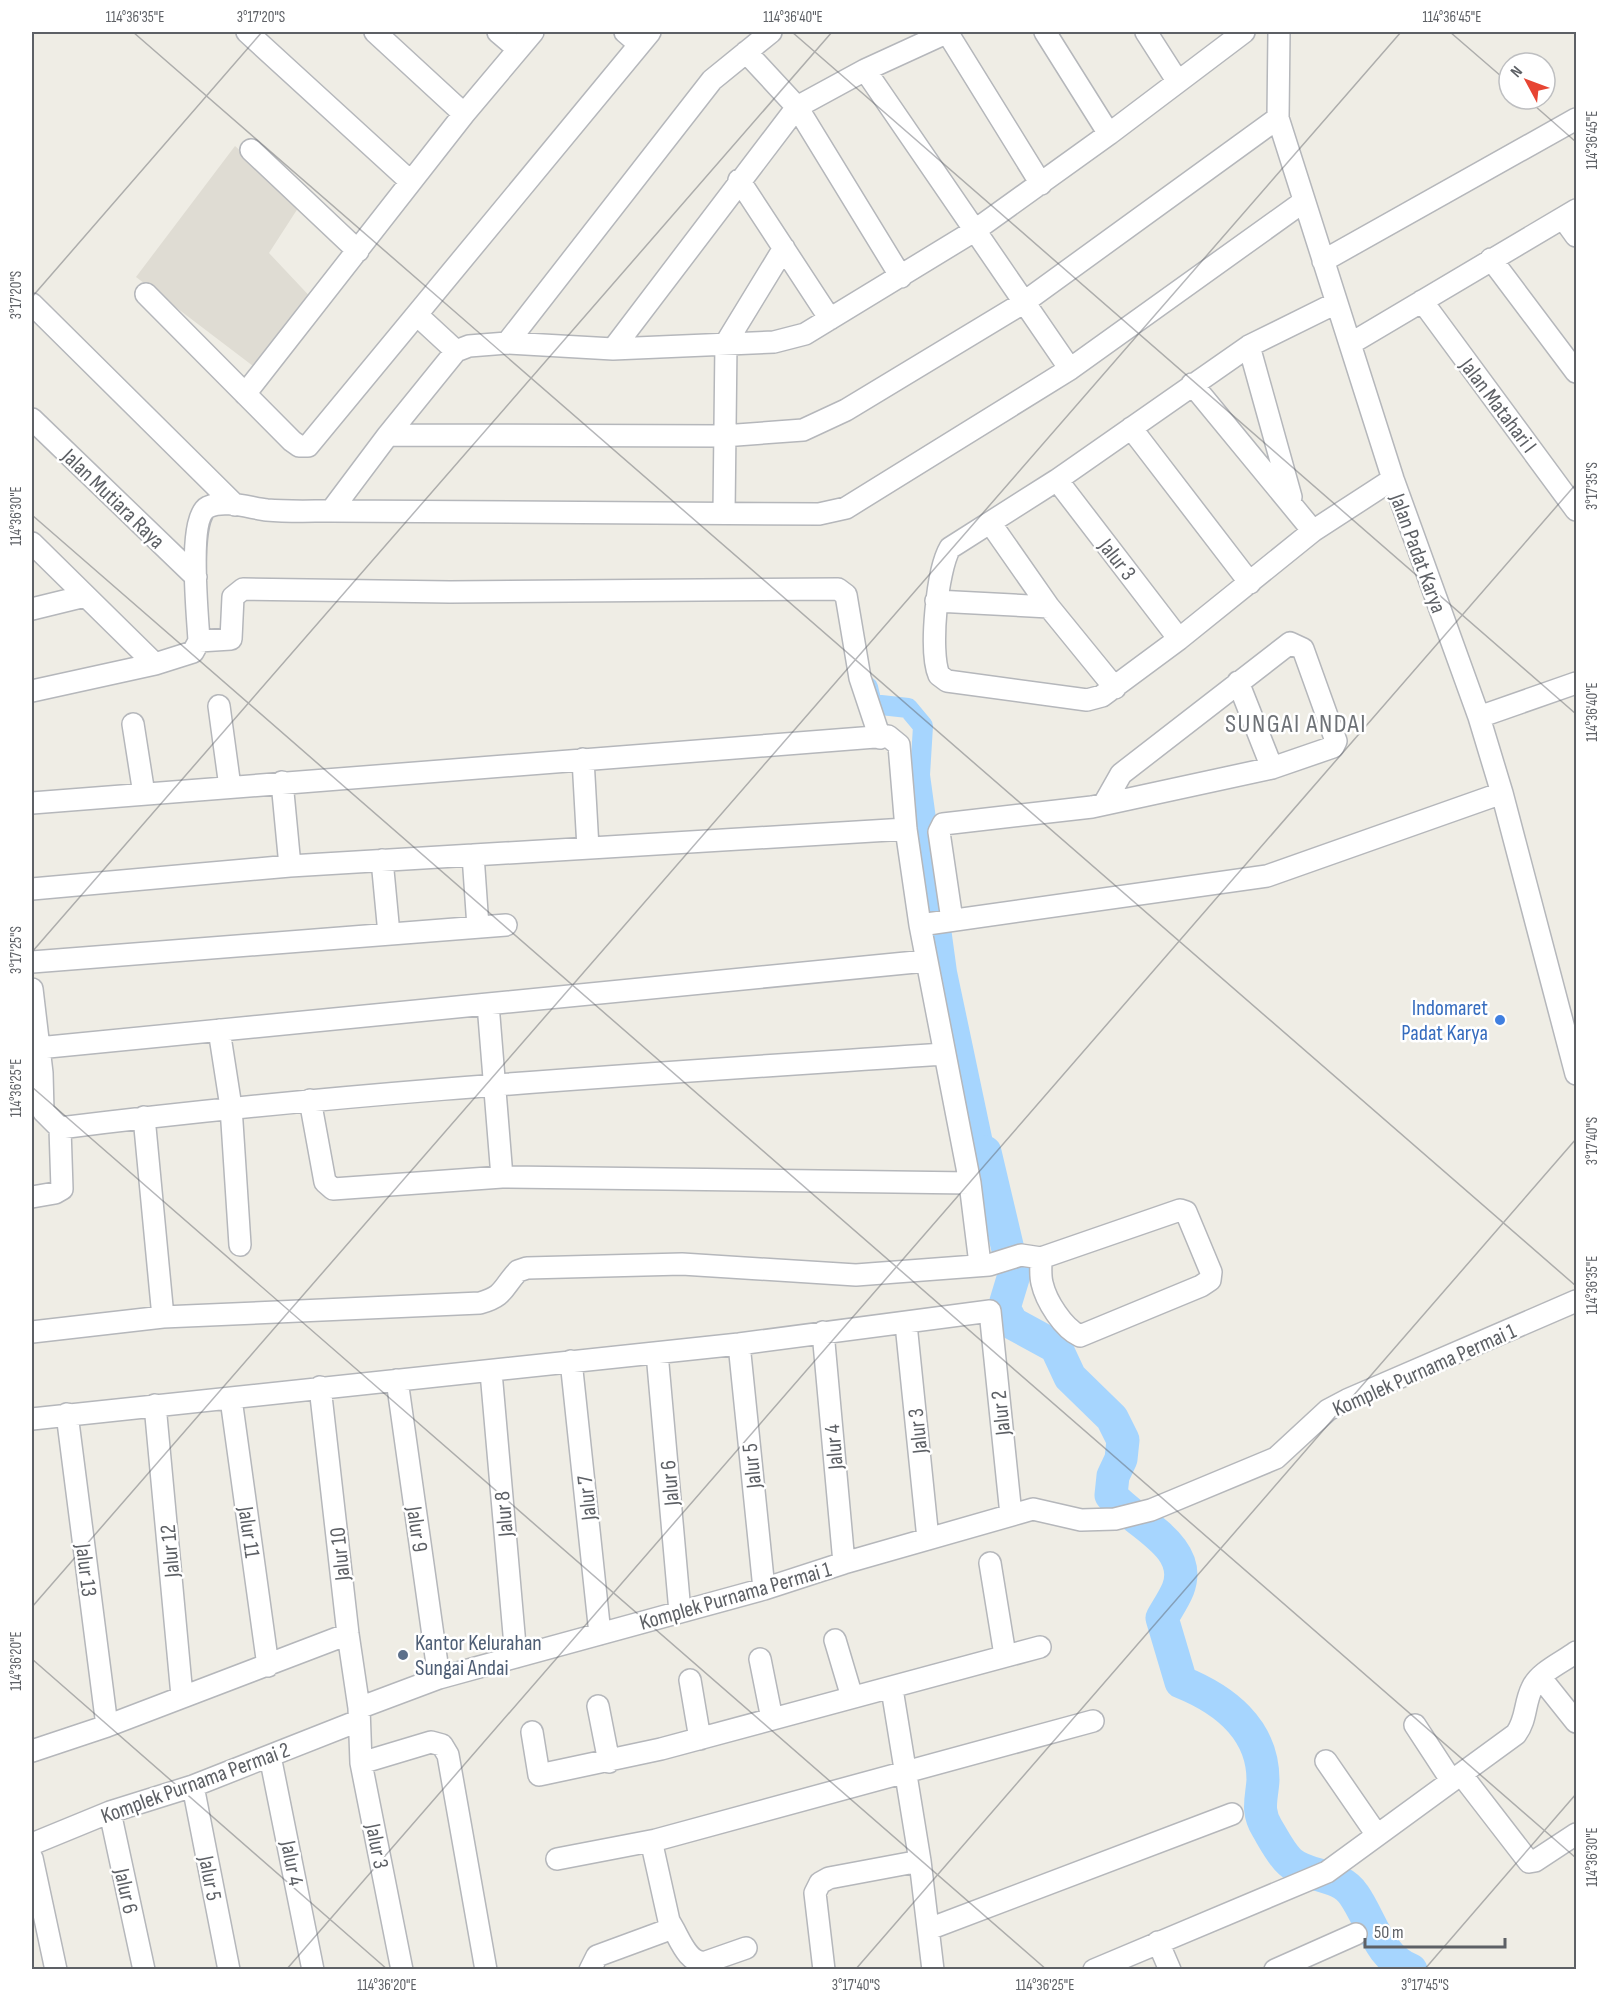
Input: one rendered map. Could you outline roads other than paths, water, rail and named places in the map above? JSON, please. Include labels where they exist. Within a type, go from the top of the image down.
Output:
[{"type":"street","points":[[247,32],[411,182]]},
{"type":"street","points":[[375,32],[464,114]]},
{"type":"street","points":[[498,32],[518,49]]},
{"type":"street","points":[[245,394],[464,114],[533,32]]},
{"type":"street","points":[[507,343],[712,80],[771,32]]},
{"type":"street","points":[[613,349],[797,106],[865,70],[948,32],[1041,184]]},
{"type":"street","points":[[1045,32],[1109,134]]},
{"type":"street","points":[[1146,32],[1178,82]]},
{"type":"street","points":[[331,511],[388,435],[456,351],[469,346],[507,343],[613,349],[791,339],[830,319],[974,231],[1109,134],[1244,32]]},
{"type":"street","name":"Jalan Padat Karya","points":[[1279,32],[1278,118],[1393,479],[1479,717],[1569,1007],[1576,1074]]},
{"type":"street","points":[[146,294],[292,441],[299,446],[308,446],[417,315],[638,36]]},
{"type":"street","points":[[746,51],[797,106],[901,277]]},
{"type":"street","points":[[865,70],[1070,369]]},
{"type":"street","points":[[388,435],[723,436],[788,432],[824,422],[1023,303],[1278,118]]},
{"type":"street","points":[[1323,261],[1576,119]]},
{"type":"street","points":[[251,150],[358,251]]},
{"type":"street","points":[[739,180],[830,319]]},
{"type":"street","points":[[32,691],[155,664],[188,655],[197,647],[199,641],[196,532],[204,511],[209,507],[224,504],[268,510],[819,514],[846,508],[1070,369],[1303,202]]},
{"type":"street","points":[[1350,344],[1570,214],[1576,236]]},
{"type":"street","points":[[724,513],[723,436],[726,343],[784,248]]},
{"type":"street","points":[[1491,259],[1576,372]]},
{"type":"street","name":"Jalan Matahari I","points":[[1422,301],[1576,510]]},
{"type":"street","points":[[1336,303],[1249,346],[1057,480],[950,548],[944,562],[936,601],[935,661],[939,675],[947,681],[1088,700],[1115,688],[1313,531],[1393,479]]},
{"type":"street","points":[[32,304],[235,505]]},
{"type":"street","points":[[417,315],[456,351]]},
{"type":"street","points":[[1249,346],[1293,503]]},
{"type":"street","points":[[1192,384],[1293,503],[1313,531]]},
{"type":"street","name":"Jalan Mutiara Raya","points":[[32,419],[196,577]]},
{"type":"street","points":[[1131,428],[1250,583]]},
{"type":"street","name":"Jalur 3","points":[[1057,480],[1179,639]]},
{"type":"street","points":[[991,524],[1049,607],[1115,688]]},
{"type":"street","points":[[32,543],[155,664]]},
{"type":"street","points":[[199,641],[231,639],[233,597],[243,589],[462,592],[838,589],[846,595],[860,678],[880,738]]},
{"type":"street","points":[[32,609],[85,596]]},
{"type":"street","points":[[936,601],[1049,607]]},
{"type":"street","points":[[989,1263],[943,1054],[926,961],[938,922],[939,832],[944,824],[1104,804],[1272,768],[1327,751],[1336,741],[1303,649],[1290,643],[1238,682],[1121,774],[1104,804]]},
{"type":"street","points":[[1238,682],[1272,768]]},
{"type":"street","points":[[1479,717],[1576,683]]},
{"type":"street","points":[[219,706],[230,787]]},
{"type":"street","points":[[134,724],[144,794]]},
{"type":"street","points":[[32,803],[888,736],[900,745],[906,829],[938,922]]},
{"type":"street","points":[[583,759],[588,848]]},
{"type":"street","points":[[282,782],[290,866]]},
{"type":"street","points":[[938,922],[1267,876],[1502,793]]},
{"type":"street","points":[[32,889],[290,866],[906,829]]},
{"type":"street","points":[[473,855],[478,927]]},
{"type":"street","points":[[382,860],[389,934]]},
{"type":"street","points":[[32,962],[506,925]]},
{"type":"street","points":[[38,1048],[926,961]]},
{"type":"street","points":[[32,989],[33,1026],[38,1048],[37,1111],[60,1128],[231,1107],[496,1084],[943,1054]]},
{"type":"street","points":[[488,1004],[502,1177]]},
{"type":"street","points":[[219,1030],[231,1107],[240,1245]]},
{"type":"street","points":[[310,1100],[325,1182],[329,1187],[502,1177],[970,1183]]},
{"type":"street","points":[[144,1117],[163,1317]]},
{"type":"street","points":[[32,1197],[55,1193],[62,1188],[60,1128]]},
{"type":"street","points":[[32,1332],[163,1317],[480,1303],[493,1299],[505,1291],[518,1271],[527,1268],[682,1264],[856,1275],[989,1263],[1031,1257],[1180,1210],[1186,1212],[1212,1272],[1210,1280],[1201,1286],[1080,1336],[1069,1331],[1050,1301],[1031,1257]]},
{"type":"street","name":"Komplek Purnama Permai 1","points":[[358,1714],[439,1678],[764,1589],[844,1563],[1033,1509],[1081,1520],[1115,1519],[1151,1510],[1276,1458],[1328,1410],[1347,1400],[1576,1301]]},
{"type":"street","name":"Jalur 2","points":[[906,1324],[990,1311],[1011,1515]]},
{"type":"street","points":[[32,1419],[231,1399],[320,1387],[491,1372],[906,1324]]},
{"type":"street","name":"Jalur 3","points":[[906,1324],[928,1539]]},
{"type":"street","name":"Jalur 4","points":[[823,1332],[844,1563]]},
{"type":"street","name":"Jalur 5","points":[[739,1344],[764,1589]]},
{"type":"street","name":"Jalur 6","points":[[657,1353],[680,1612]]},
{"type":"street","name":"Jalur 7","points":[[571,1361],[600,1634]]},
{"type":"street","name":"Jalur 8","points":[[491,1372],[516,1657]]},
{"type":"street","name":"Jalur 9","points":[[397,1380],[439,1678]]},
{"type":"street","name":"Jalur 10","points":[[320,1387],[358,1714]]},
{"type":"street","name":"Jalur 11","points":[[231,1399],[268,1666]]},
{"type":"street","name":"Jalur 12","points":[[155,1405],[182,1696]]},
{"type":"street","name":"Jalur 13","points":[[67,1414],[107,1726]]},
{"type":"street","points":[[990,1563],[1005,1655]]},
{"type":"street","points":[[32,1751],[107,1726],[348,1634]]},
{"type":"street","points":[[835,1640],[852,1696]]},
{"type":"street","points":[[532,1732],[539,1775],[609,1762],[852,1696],[892,1689],[1005,1655],[1040,1647]]},
{"type":"street","points":[[1094,1970],[1327,1872],[1516,1734],[1523,1725],[1532,1687],[1540,1677],[1576,1652]]},
{"type":"street","points":[[760,1659],[772,1719]]},
{"type":"street","points":[[1540,1677],[1576,1722]]},
{"type":"street","points":[[690,1680],[700,1738]]},
{"type":"street","points":[[892,1689],[920,1861],[933,1970]]},
{"type":"street","points":[[598,1706],[609,1762]]},
{"type":"street","name":"Jalur 3","points":[[358,1714],[362,1763],[402,1970]]},
{"type":"street","name":"Komplek Purnama Permai 2","points":[[32,1844],[110,1812],[193,1786],[270,1756],[358,1714]]},
{"type":"street","points":[[556,1859],[656,1840],[1093,1721]]},
{"type":"street","points":[[1415,1725],[1529,1862],[1535,1861],[1576,1834]]},
{"type":"street","points":[[362,1763],[431,1742],[442,1745],[447,1755],[486,1970]]},
{"type":"street","name":"Jalur 4","points":[[270,1756],[313,1970]]},
{"type":"street","points":[[1326,1761],[1377,1834]]},
{"type":"street","name":"Jalur 5","points":[[193,1786],[229,1970]]},
{"type":"street","name":"Jalur 6","points":[[110,1812],[144,1970]]},
{"type":"street","points":[[929,1929],[1232,1814]]},
{"type":"street","points":[[656,1840],[653,1849],[669,1921],[692,1959],[706,1966],[746,1948]]},
{"type":"street","points":[[32,1858],[56,1970]]},
{"type":"street","points":[[824,1970],[815,1893],[820,1883],[829,1878],[920,1861]]},
{"type":"street","points":[[590,1970],[597,1956],[673,1928]]},
{"type":"street","points":[[1275,1970],[1356,1934]]},
{"type":"street","points":[[1158,1942],[1170,1970]]},
{"type":"waterway","points":[[868,687],[872,704],[908,708],[923,726],[920,775],[947,972],[985,1152]]},
{"type":"waterway","points":[[985,1152],[1014,1275],[1004,1308],[1012,1323],[1056,1347],[1070,1377],[1112,1418],[1123,1440],[1121,1459],[1113,1476],[1111,1495],[1159,1536],[1178,1560],[1181,1573],[1178,1589],[1162,1618],[1181,1682],[1212,1697],[1238,1718],[1248,1731],[1256,1745],[1261,1762],[1262,1815],[1283,1855],[1297,1867],[1332,1879],[1348,1888],[1383,1947],[1391,1957],[1411,1970]]},
{"type":"place","name":"Indomaret Padat Karya","points":[[1500,1020]]},
{"type":"place","name":"Kantor Kelurahan Sungai Andai","points":[[403,1655]]},
{"type":"district","name":"SUNGAI ANDAI","points":[[1296,723]]}]
